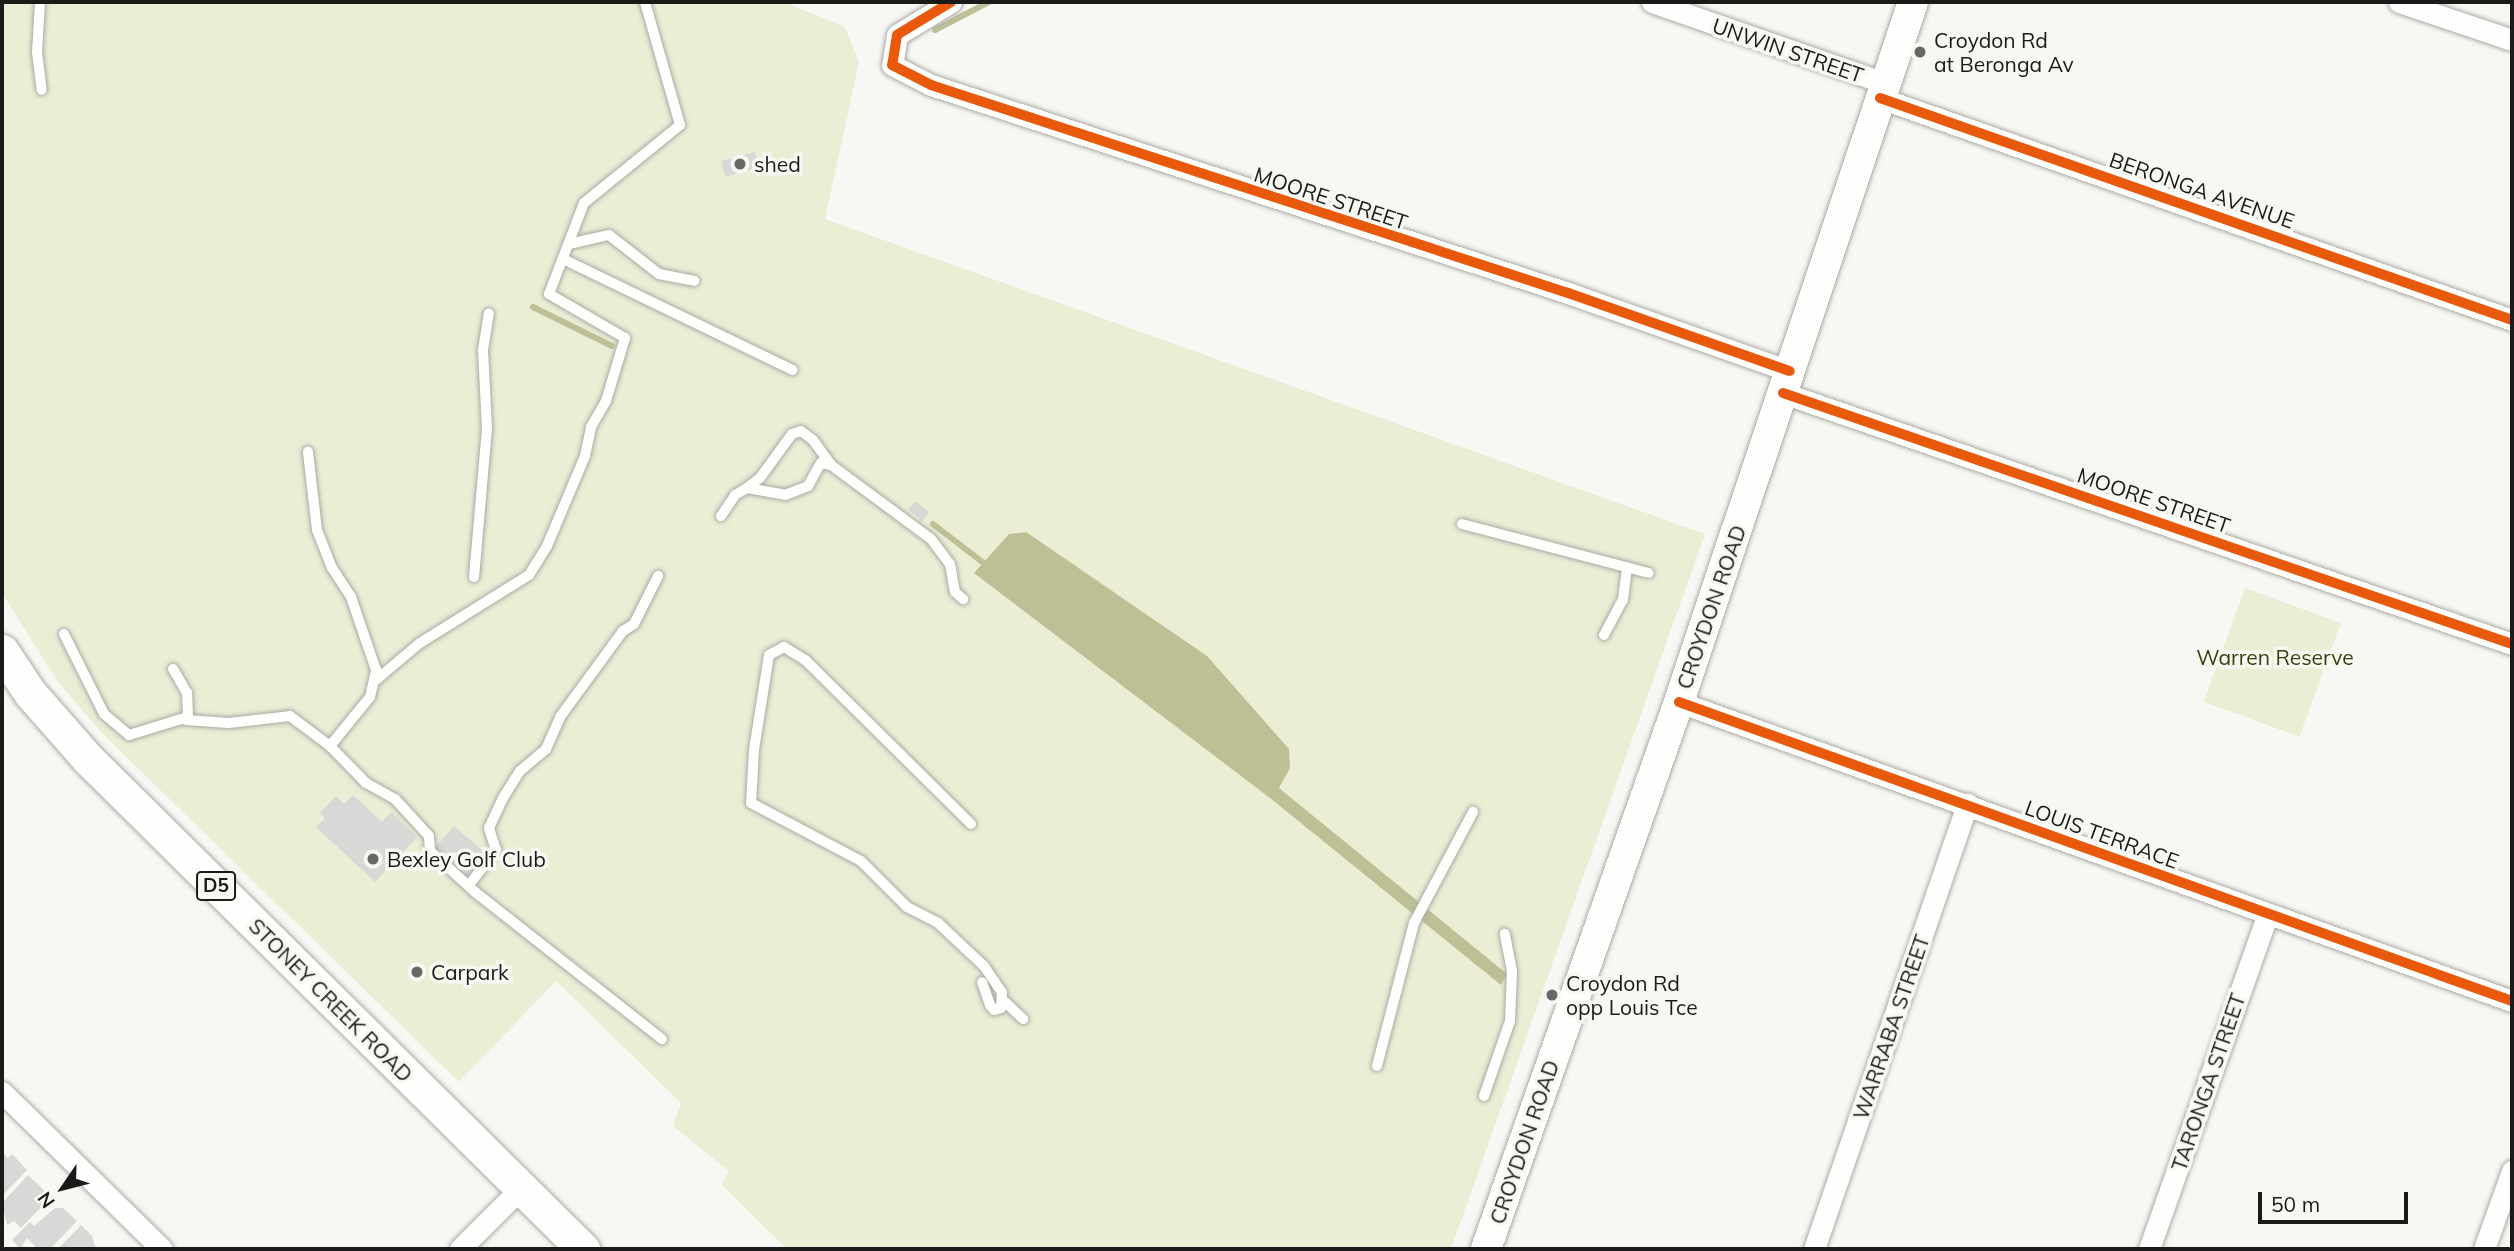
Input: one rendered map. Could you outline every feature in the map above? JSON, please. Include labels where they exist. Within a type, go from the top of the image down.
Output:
[{"type":"main road","name":"CROYDON ROAD","points":[[1486,1249],[1679,702],[1913,2]]},
{"type":"main road","name":"STONEY CREEK ROAD","points":[[3,657],[88,759],[583,1249]]},
{"type":"street","name":"MOORE STREET","points":[[951,2],[897,35],[892,65],[931,85],[1568,293],[1786,382],[2512,644]]},
{"type":"street","name":"UNWIN STREET","points":[[1652,2],[1882,90]]},
{"type":"street","points":[[2399,2],[2512,40]]},
{"type":"street","name":"BERONGA AVENUE","points":[[1882,90],[2512,320]]},
{"type":"street","name":"LOUIS TERRACE","points":[[1679,702],[2512,1001]]},
{"type":"street","name":"WARRABA STREET","points":[[1814,1249],[1967,804]]},
{"type":"street","name":"TARONGA STREET","points":[[2148,1249],[2267,915]]},
{"type":"street","points":[[2,1092],[162,1249]]},
{"type":"street","points":[[2484,1249],[2512,1171]]},
{"type":"street","points":[[460,1249],[521,1188]]},
{"type":"lane","points":[[40,2],[37,52],[42,90]]},
{"type":"lane","points":[[330,746],[359,714],[376,680],[420,643],[529,575],[547,546],[585,456],[596,414],[606,401],[625,338],[549,295],[584,203],[598,187],[680,125],[645,2]]},
{"type":"lane","points":[[569,244],[609,236],[659,274],[694,281]]},
{"type":"lane","points":[[563,259],[793,370]]},
{"type":"lane","points":[[474,577],[487,429],[483,350],[489,313]]},
{"type":"lane","points":[[721,516],[735,495],[760,478],[792,434],[801,432],[814,440],[831,465],[931,539],[950,564],[955,592],[963,599]]},
{"type":"lane","points":[[308,452],[317,530],[332,568],[351,597],[372,656],[376,680]]},
{"type":"lane","points":[[747,488],[785,495],[808,485],[821,463],[831,465]]},
{"type":"lane","points":[[1462,524],[1649,573]]},
{"type":"lane","points":[[1604,635],[1623,600],[1627,567]]},
{"type":"lane","points":[[469,885],[496,850],[489,828],[503,798],[520,771],[546,749],[560,717],[623,631],[634,624],[657,576]]},
{"type":"lane","points":[[64,634],[92,693],[123,733],[129,736],[186,720],[229,723],[290,716],[330,746],[366,783],[395,799],[429,836],[430,851],[469,885],[662,1039]]},
{"type":"lane","points":[[971,824],[805,660],[784,647],[769,655],[754,750],[751,803],[862,861],[907,907],[938,923],[984,966],[1004,1002],[1023,1019]]},
{"type":"lane","points":[[173,669],[187,692],[190,707],[186,720]]},
{"type":"lane","points":[[1377,1066],[1414,923],[1473,813]]},
{"type":"lane","points":[[1484,1096],[1510,1021],[1512,971],[1505,934]]},
{"type":"lane","points":[[982,982],[994,1010],[1004,1002]]},
{"type":"green space","points":[[2,2],[783,2],[844,26],[859,62],[825,219],[1705,534],[1451,1249],[787,1249],[722,1185],[729,1171],[673,1126],[681,1103],[556,981],[459,1082],[102,733],[58,682],[2,593]]},
{"type":"green space","name":"Warren Reserve","points":[[2245,588],[2341,623],[2299,737],[2204,702]]},
{"type":"shaded area","points":[[1026,532],[1207,656],[1289,749],[1290,768],[1279,788],[1507,974],[1501,985],[1270,798],[974,573],[1009,534]]},
{"type":"building","name":"shed","points":[[755,152],[759,167],[725,177],[721,161]]},
{"type":"building","points":[[915,501],[929,512],[922,521],[908,510]]},
{"type":"building","name":"Bexley Golf Club","points":[[353,795],[382,822],[391,812],[417,837],[375,882],[316,827],[325,818],[320,813],[336,796],[344,804]]},
{"type":"building","points":[[454,826],[487,855],[466,879],[433,850]]},
{"type":"building","points":[[2,1152],[8,1158],[12,1154],[27,1170],[2,1196]]},
{"type":"building","points":[[28,1175],[51,1197],[21,1228],[14,1221],[7,1225],[2,1203]]},
{"type":"building","points":[[55,1208],[63,1208],[77,1221],[50,1249],[38,1249],[27,1238],[20,1249],[12,1240],[30,1222],[34,1226]]},
{"type":"building","points":[[81,1225],[92,1236],[96,1249],[58,1249]]},
{"type":"waterway","points":[[935,30],[989,2]]},
{"type":"waterway","points":[[533,307],[612,346]]},
{"type":"waterway","points":[[933,524],[986,565]]},
{"type":"cycle path","points":[[951,2],[897,35],[892,65],[931,85],[1568,293],[1790,371]]},
{"type":"cycle path","points":[[1880,98],[2512,320]]},
{"type":"cycle path","points":[[1783,393],[2512,644]]},
{"type":"cycle path","points":[[1679,702],[2512,1001]]},
{"type":"place","name":"Croydon Rd at Beronga Av","points":[[1920,52]]},
{"type":"place","name":"shed","points":[[740,164]]},
{"type":"place","name":"Bexley Golf Club","points":[[373,859]]},
{"type":"place","name":"Carpark","points":[[417,972]]},
{"type":"place","name":"Croydon Rd opp Louis Tce","points":[[1552,995]]}]
